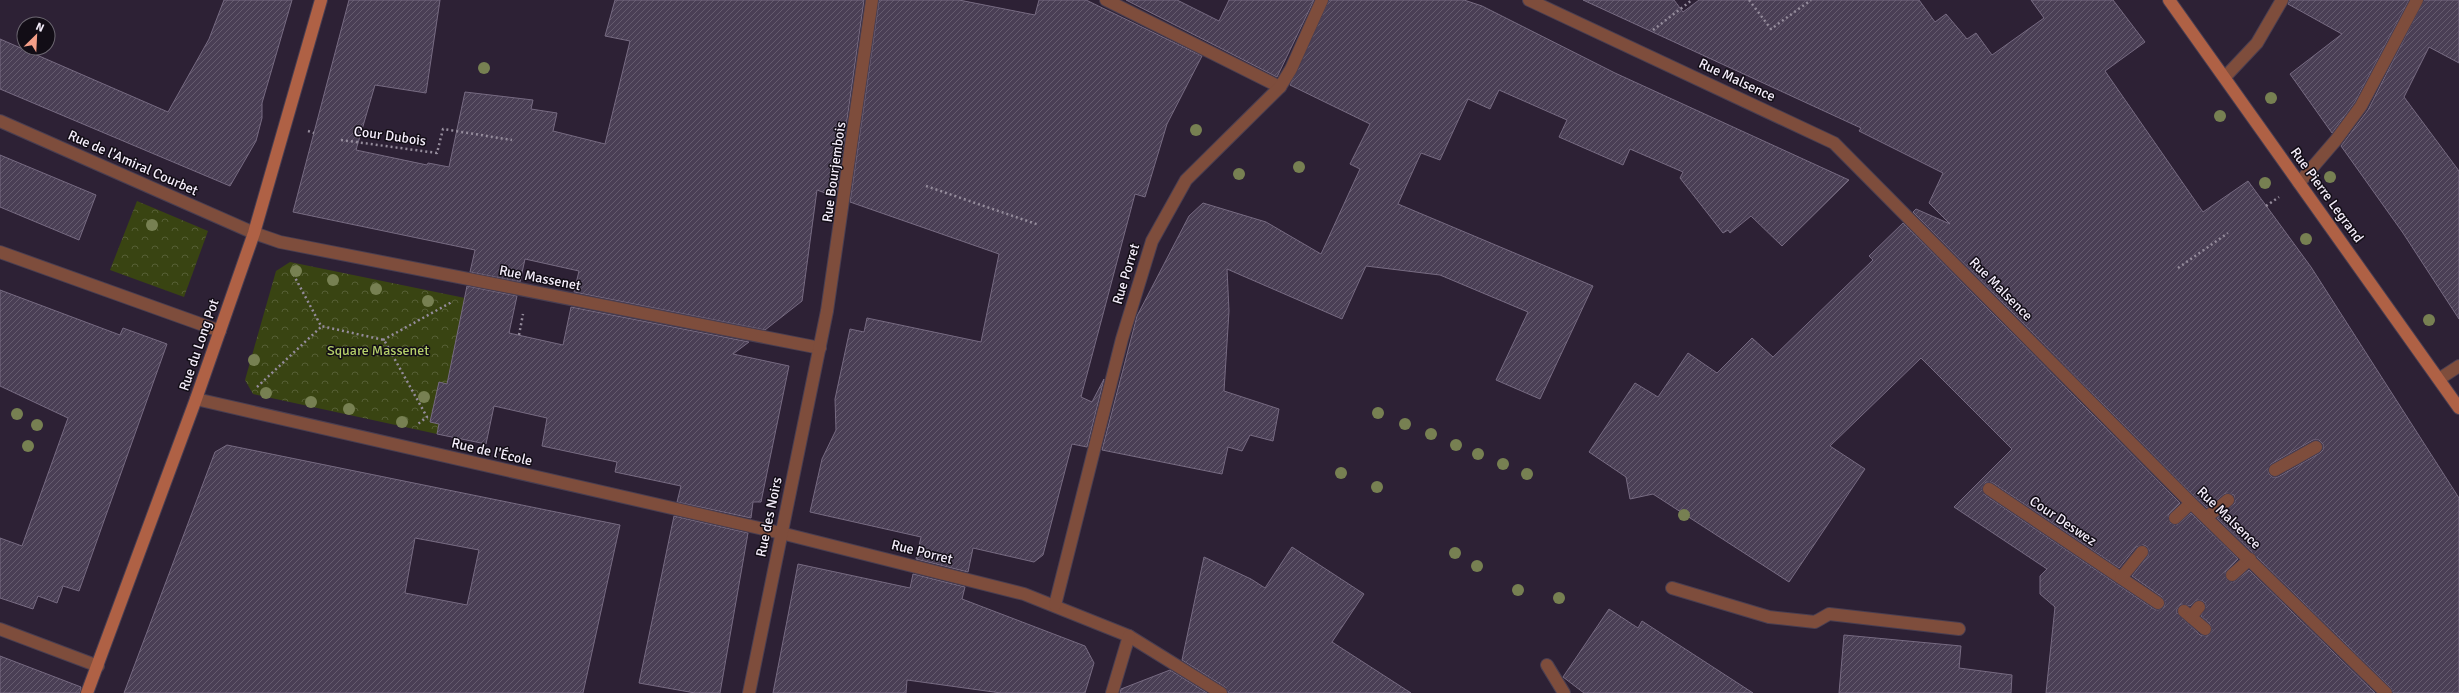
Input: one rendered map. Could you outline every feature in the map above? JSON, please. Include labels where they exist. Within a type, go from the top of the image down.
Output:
[{"type":"street","name":"Rue du Long Pot","points":[[87,693],[196,399],[254,233],[321,0]]},
{"type":"street","name":"Rue Bourjembois","points":[[820,348],[838,252],[872,0]]},
{"type":"street","points":[[1106,0],[1280,87]]},
{"type":"street","name":"Rue Porret","points":[[1055,605],[1122,339],[1152,241],[1186,180],[1280,87],[1291,69],[1322,0]]},
{"type":"street","name":"Rue Malsence","points":[[1529,0],[1834,142],[2206,517],[2386,693]]},
{"type":"street","name":"Rue Pierre Legrand","points":[[2169,0],[2459,408]]},
{"type":"street","points":[[2225,77],[2257,43],[2282,0]]},
{"type":"street","points":[[2299,183],[2336,140],[2361,106],[2416,0]]},
{"type":"street","name":"Rue de l'Amiral Courbet","points":[[0,121],[254,233]]},
{"type":"street","name":"Rue Massenet","points":[[254,233],[280,242],[820,348]]},
{"type":"street","points":[[0,252],[220,331]]},
{"type":"street","name":"Rue des Noirs","points":[[749,693],[820,348]]},
{"type":"street","points":[[2439,379],[2459,366]]},
{"type":"street","name":"Rue de l'École","points":[[196,399],[781,533]]},
{"type":"street","points":[[2275,470],[2316,447]]},
{"type":"street","name":"Cour Deswez","points":[[1989,489],[2158,603]]},
{"type":"street","points":[[2206,517],[2228,500]]},
{"type":"street","points":[[2175,518],[2192,503]]},
{"type":"street","name":"Rue Porret","points":[[781,533],[992,585],[1055,605],[1129,636],[1221,693]]},
{"type":"street","points":[[2121,578],[2142,552]]},
{"type":"street","points":[[2232,575],[2250,559]]},
{"type":"street","points":[[1672,588],[1769,617],[1815,622],[1829,614],[1959,628]]},
{"type":"street","points":[[2199,607],[2187,614],[2205,629]]},
{"type":"street","points":[[0,629],[98,666]]},
{"type":"street","points":[[1112,693],[1129,636]]},
{"type":"street","points":[[1547,665],[1564,693]]},
{"type":"path","points":[[1638,50],[1651,31],[1692,0]]},
{"type":"path","points":[[1749,0],[1771,29],[1811,0]]},
{"type":"path","name":"Cour Dubois","points":[[341,140],[437,153],[443,129],[512,140]]},
{"type":"path","points":[[926,186],[1039,225]]},
{"type":"path","points":[[2178,268],[2228,233]]},
{"type":"path","points":[[280,242],[288,263],[321,326],[384,340],[450,303],[455,276]]},
{"type":"path","points":[[235,408],[321,326]]},
{"type":"path","points":[[384,340],[427,417],[418,425],[429,452]]},
{"type":"green space","points":[[137,201],[208,231],[184,297],[110,270]]},
{"type":"green space","name":"Square Massenet","points":[[290,262],[465,298],[437,434],[253,394],[245,380],[276,271]]},
{"type":"building","points":[[224,0],[292,0],[262,103],[262,118],[256,141],[230,186],[0,89],[0,39],[16,46],[16,56],[39,56],[168,112],[209,39]]},
{"type":"building","points":[[349,0],[440,0],[426,93],[375,85],[356,150],[427,165],[428,163],[449,167],[465,92],[533,100],[531,109],[557,113],[553,131],[605,144],[630,41],[605,36],[615,0],[864,0],[836,197],[817,190],[802,301],[765,330],[574,292],[579,271],[525,259],[520,282],[470,272],[475,250],[293,212]]},
{"type":"building","points":[[879,0],[959,0],[1035,15],[1039,0],[1086,0],[1202,56],[1167,124],[1145,197],[1135,194],[1081,397],[1092,402],[1104,379],[1087,447],[1072,444],[1043,555],[1034,562],[973,548],[968,572],[916,559],[921,537],[810,512],[822,459],[836,430],[835,399],[850,329],[864,332],[867,318],[981,342],[999,254],[850,202]]},
{"type":"building","points":[[1126,0],[1177,0],[1219,21],[1229,0],[1314,0],[1277,77]]},
{"type":"building","points":[[1329,0],[1464,0],[1482,6],[1615,73],[1849,180],[1782,246],[1751,216],[1730,233],[1728,230],[1723,233],[1680,178],[1683,172],[1630,149],[1623,165],[1559,137],[1567,120],[1499,90],[1490,109],[1468,99],[1440,160],[1421,153],[1398,204],[1593,286],[1540,399],[1496,380],[1528,312],[1440,275],[1366,266],[1342,319],[1227,269],[1229,311],[1224,391],[1279,409],[1273,441],[1250,435],[1242,451],[1228,447],[1222,474],[1102,450],[1137,316],[1189,216],[1203,203],[1266,222],[1321,254],[1360,169],[1350,164],[1370,124],[1290,85]]},
{"type":"building","points":[[1583,0],[1674,0],[1683,12],[1699,0],[1919,0],[1935,22],[1946,14],[1967,39],[1976,33],[1992,55],[2044,18],[2031,0],[2113,0],[2145,42],[2105,71],[2203,212],[2248,181],[2311,267],[2459,498],[2459,693],[2393,693],[2391,688],[2217,518],[2235,503],[2234,495],[2227,493],[2224,494],[2207,508],[1913,212],[1916,209],[1950,224],[1929,203],[1943,173],[1859,131],[1861,128]],"holes":[[[2313,440],[2319,440],[2323,444],[2323,450],[2320,453],[2278,477],[2272,477],[2269,474],[2268,470],[2271,464]]]},
{"type":"building","points":[[2289,0],[2409,0],[2355,102],[2332,133],[2290,74],[2342,34],[2288,4]]},
{"type":"building","points":[[2424,0],[2459,0],[2459,63],[2429,47],[2404,97],[2459,171],[2459,319],[2403,233],[2341,146],[2368,110]]},
{"type":"building","points":[[0,155],[96,195],[79,240],[0,207]]},
{"type":"building","points":[[1903,223],[2180,503],[2168,515],[2170,523],[2177,525],[2191,513],[2238,559],[2225,572],[2227,580],[2234,582],[2249,570],[2375,693],[2046,693],[2055,607],[2040,594],[2040,576],[2047,569],[1954,507],[2012,449],[1921,358],[1830,446],[1865,469],[1789,582],[1653,494],[1630,499],[1626,477],[1589,452],[1635,383],[1658,397],[1688,353],[1717,373],[1752,338],[1773,357],[1873,260],[1869,256]],"holes":[[[1986,482],[1993,483],[2119,568],[2136,547],[2143,545],[2146,546],[2149,550],[2148,556],[2132,576],[2162,597],[2165,603],[2164,607],[2158,610],[2154,609],[1985,495],[1982,488]],[[2197,600],[2203,601],[2206,605],[2201,616],[2210,624],[2212,630],[2207,636],[2200,635],[2177,613],[2177,609],[2181,604],[2190,606]]]},
{"type":"building","points":[[467,286],[517,296],[509,333],[563,345],[571,307],[749,342],[733,354],[789,366],[761,502],[753,502],[751,518],[677,502],[681,486],[615,472],[617,462],[542,446],[547,418],[494,406],[486,444],[437,434],[439,424],[430,422],[439,382],[447,384]]},
{"type":"building","points":[[0,290],[120,335],[123,328],[167,344],[79,591],[63,586],[57,603],[38,596],[33,609],[0,598],[0,538],[22,546],[68,418],[0,386]]},
{"type":"building","points":[[227,445],[620,525],[583,693],[124,693],[215,452]],"holes":[[[415,538],[479,550],[467,605],[405,593]]]},
{"type":"building","points":[[674,516],[748,533],[720,693],[695,693],[639,683]]},
{"type":"building","points":[[1292,547],[1364,594],[1332,642],[1411,693],[1228,693],[1225,687],[1182,660],[1204,557],[1251,579],[1265,588]]},
{"type":"building","points":[[798,564],[910,588],[913,574],[965,587],[962,599],[1085,646],[1094,663],[1085,693],[1001,693],[907,680],[906,693],[773,693]]},
{"type":"building","points":[[1609,609],[1638,628],[1642,621],[1753,693],[1584,693],[1563,677]]},
{"type":"building","points":[[1844,635],[1961,646],[1959,668],[2012,675],[2011,693],[1839,693]]},
{"type":"building","points":[[0,656],[81,687],[80,693],[0,693]]},
{"type":"building","points":[[1170,670],[1207,693],[1120,693],[1121,689]]}]
